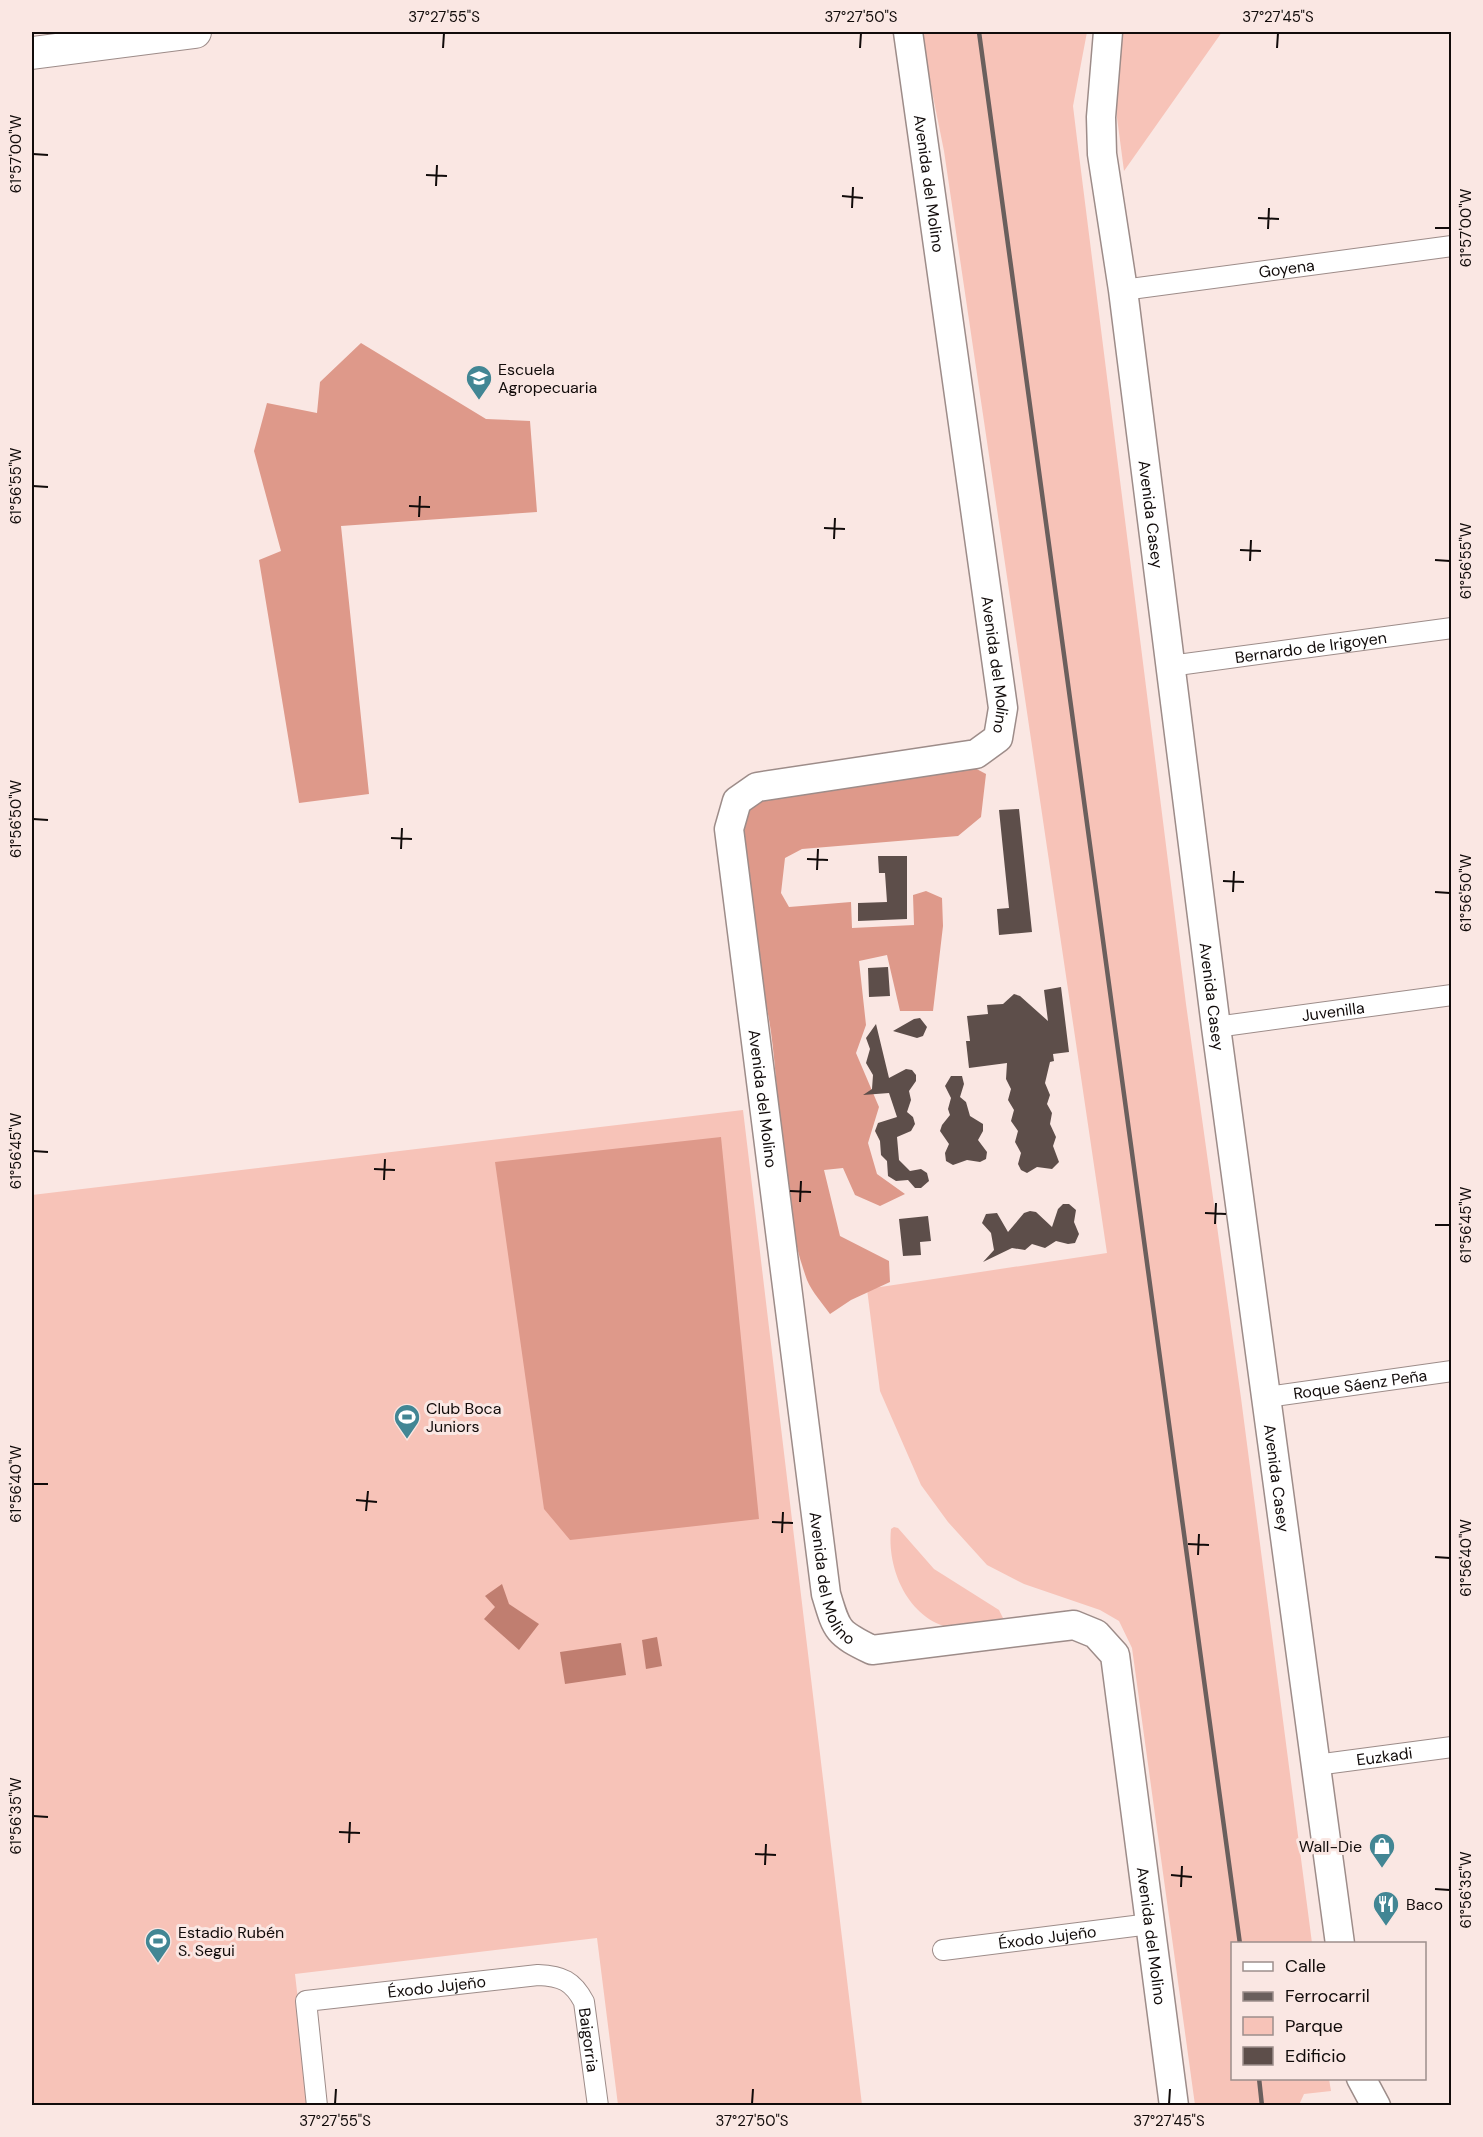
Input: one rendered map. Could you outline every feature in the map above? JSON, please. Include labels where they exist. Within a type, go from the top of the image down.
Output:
[{"type":"main road","points":[[32,53],[195,32]]},
{"type":"street","name":"Avenida del Molino","points":[[908,32],[1004,708],[998,738],[976,754],[757,787],[737,801],[729,829],[826,1594],[834,1621],[843,1637],[872,1650],[1074,1626],[1096,1634],[1115,1655],[1174,2106]]},
{"type":"street","name":"Avenida Casey","points":[[1111,37],[1101,117],[1102,154],[1123,290],[1216,1027],[1268,1397],[1340,1942]]},
{"type":"street","name":"Goyena","points":[[1123,290],[1452,246]]},
{"type":"street","name":"Bernardo de Irigoyen","points":[[1170,666],[1452,628]]},
{"type":"street","name":"Juvenilla","points":[[1216,1027],[1452,995]]},
{"type":"street","name":"Roque Sáenz Peña","points":[[1268,1397],[1452,1371]]},
{"type":"street","name":"Euzkadi","points":[[1316,1765],[1452,1746]]},
{"type":"street","name":"Éxodo Jujeño","points":[[943,1950],[1150,1924]]},
{"type":"street","name":"Éxodo Jujeño","points":[[317,2106],[306,2001],[538,1975],[566,1979]]},
{"type":"street","name":"Baigorria","points":[[566,1979],[577,1989],[584,2002],[598,2106]]},
{"type":"street","points":[[1355,2106],[1359,2080]]},
{"type":"street","points":[[1360,2080],[1376,2106]]},
{"type":"green space","points":[[920,32],[1087,32],[1073,106],[1186,1004],[1241,1398],[1312,1942],[1231,1942],[1231,2080],[1329,2080],[1331,2091],[1304,2094],[1299,2105],[1195,2105],[1132,1648],[1119,1621],[1100,1610],[1024,1584],[987,1565],[948,1522],[921,1485],[880,1391],[867,1289],[1107,1253],[944,151]]},
{"type":"green space","points":[[1121,32],[1222,32],[1124,171],[1113,87]]},
{"type":"green space","name":"Club Boca Juniors","points":[[743,1110],[862,2105],[618,2105],[597,1938],[295,1974],[310,2105],[32,2105],[32,1195]]},
{"type":"green space","points":[[898,1528],[934,1569],[999,1610],[1004,1620],[973,1629],[949,1627],[933,1621],[919,1611],[899,1582],[893,1564],[891,1529]]},
{"type":"shaded area","points":[[361,343],[486,419],[530,421],[537,512],[341,526],[369,794],[299,803],[259,560],[281,551],[254,451],[267,403],[317,413],[320,382]]},
{"type":"shaded area","points":[[971,766],[986,774],[981,817],[958,836],[802,849],[785,858],[781,893],[789,907],[851,902],[852,928],[914,925],[913,895],[926,891],[942,898],[943,926],[933,1011],[900,1011],[887,955],[859,961],[866,1025],[856,1053],[879,1107],[868,1143],[877,1174],[905,1194],[880,1206],[855,1195],[843,1168],[824,1170],[840,1236],[889,1261],[890,1282],[851,1300],[830,1314],[807,1280],[791,1220],[771,1032],[744,889],[743,833],[748,807],[767,795]]},
{"type":"shaded area","points":[[721,1137],[759,1519],[570,1540],[544,1509],[495,1162]]},
{"type":"shaded area","points":[[502,1584],[509,1604],[539,1624],[519,1650],[484,1619],[495,1607],[485,1596]]},
{"type":"shaded area","points":[[657,1637],[662,1666],[646,1669],[642,1640]]},
{"type":"shaded area","points":[[621,1643],[626,1675],[565,1684],[560,1652]]},
{"type":"building","points":[[1019,809],[1032,932],[999,935],[997,909],[1009,908],[999,810]]},
{"type":"building","points":[[878,856],[907,856],[907,919],[858,921],[858,903],[887,902],[885,873],[879,873]]},
{"type":"building","points":[[888,967],[890,996],[869,997],[868,968]]},
{"type":"building","points":[[1061,987],[1069,1052],[1053,1054],[1054,1061],[1050,1062],[1045,1083],[1050,1095],[1047,1104],[1052,1113],[1050,1124],[1056,1137],[1053,1146],[1059,1162],[1052,1169],[1037,1167],[1027,1173],[1021,1170],[1018,1164],[1021,1153],[1015,1142],[1018,1131],[1011,1121],[1014,1110],[1008,1100],[1011,1089],[1006,1079],[1007,1063],[969,1068],[966,1041],[970,1041],[967,1016],[988,1014],[987,1005],[1003,1004],[1014,994],[1020,996],[1048,1021],[1044,990]]},
{"type":"building","points":[[920,1018],[927,1027],[923,1036],[917,1038],[893,1031],[914,1019]]},
{"type":"building","points":[[876,1024],[889,1078],[906,1069],[912,1070],[916,1075],[916,1081],[909,1091],[911,1100],[907,1112],[913,1117],[915,1124],[911,1131],[897,1137],[899,1160],[910,1171],[921,1169],[927,1173],[929,1181],[921,1188],[915,1188],[908,1180],[896,1181],[888,1176],[887,1161],[881,1155],[880,1141],[875,1131],[878,1123],[897,1117],[889,1093],[863,1095],[872,1089],[873,1075],[866,1063],[870,1049],[866,1038]]},
{"type":"building","points":[[951,1076],[962,1076],[964,1084],[960,1097],[966,1102],[970,1116],[983,1124],[983,1131],[978,1140],[987,1152],[986,1159],[980,1162],[967,1160],[953,1165],[946,1161],[945,1153],[949,1144],[940,1131],[950,1115],[948,1109],[951,1098],[945,1086]]},
{"type":"building","points":[[1063,1204],[1069,1204],[1076,1210],[1074,1222],[1079,1234],[1075,1243],[1056,1241],[1045,1248],[1032,1244],[1025,1250],[1012,1248],[983,1262],[994,1250],[991,1233],[982,1223],[986,1214],[997,1213],[1008,1232],[1024,1213],[1030,1211],[1036,1212],[1052,1227],[1058,1209]]},
{"type":"building","points":[[928,1216],[931,1241],[920,1242],[921,1255],[903,1256],[899,1219]]},
{"type":"railway","points":[[979,32],[1240,1942]]},
{"type":"railway","points":[[1259,2080],[1262,2106]]},
{"type":"place","name":"Escuela Agropecuaria","points":[[479,401]]},
{"type":"place","name":"Club Boca Juniors","points":[[407,1440]]},
{"type":"place","name":"Wall-Die","points":[[1382,1869]]},
{"type":"place","name":"Baco","points":[[1386,1927]]},
{"type":"place","name":"Estadio Rubén S. Segui","points":[[158,1964]]}]
